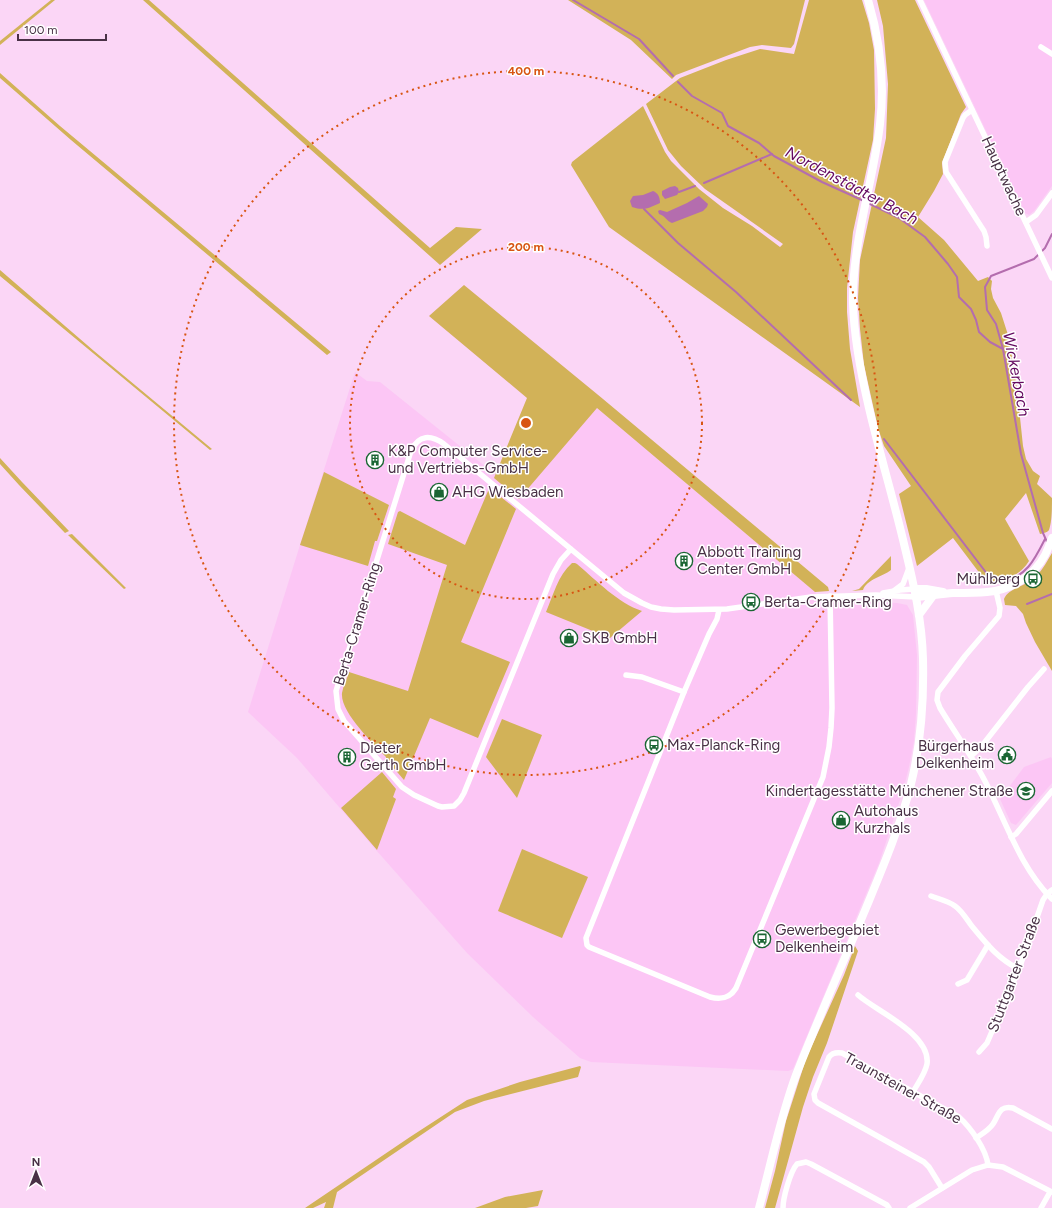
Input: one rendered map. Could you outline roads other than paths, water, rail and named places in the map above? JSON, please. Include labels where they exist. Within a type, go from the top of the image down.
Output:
[{"type":"main road","points":[[759,1208],[792,1086],[885,864],[905,804],[915,764],[922,715],[923,657],[919,615],[909,567],[862,379],[855,339],[853,302],[854,270],[857,246],[879,129],[882,86],[878,41],[868,0]]},
{"type":"main road","points":[[915,593],[933,596],[953,593],[996,591],[1013,585],[1021,581],[1038,566],[1045,556],[1052,538]]},
{"type":"main road","points":[[915,593],[926,589],[953,593]]},
{"type":"main road","points":[[919,615],[933,596]]},
{"type":"street","name":"Hauptwache","points":[[920,0],[1051,275]]},
{"type":"street","points":[[1042,47],[1052,54]]},
{"type":"street","points":[[972,110],[963,118],[946,158],[945,166],[946,172],[984,231],[987,246]]},
{"type":"street","points":[[1026,222],[1036,215],[1052,193]]},
{"type":"street","name":"Berta-Cramer-Ring","points":[[571,548],[561,560],[553,574],[480,755],[460,800],[454,806],[442,807],[407,791],[394,779],[344,721],[338,709],[336,691],[411,451],[415,443],[420,439],[429,437],[438,439],[571,548],[624,593],[651,607],[666,610],[719,610]]},
{"type":"street","points":[[894,591],[903,584],[909,567]]},
{"type":"street","points":[[876,595],[894,591],[915,593]]},
{"type":"street","points":[[996,591],[1000,608],[998,619],[965,656],[941,688],[937,696],[937,700],[940,708],[987,784],[1011,837],[1029,870],[1052,899]]},
{"type":"street","points":[[830,596],[832,708],[829,747],[822,777],[733,993],[722,999],[710,997],[590,947],[586,941],[587,932],[684,692],[717,619],[719,610],[830,596],[915,593]]},
{"type":"street","points":[[971,756],[981,747],[1044,669]]},
{"type":"street","points":[[626,675],[642,677],[684,692]]},
{"type":"street","points":[[1011,837],[1016,834],[1052,791]]},
{"type":"street","points":[[1047,894],[1052,890]]},
{"type":"street","name":"Stuttgarter Straße","points":[[979,1052],[987,1043],[1019,969],[1043,900],[1047,894]]},
{"type":"street","points":[[931,896],[950,903],[957,908],[988,945],[1005,961],[1019,969]]},
{"type":"street","points":[[958,984],[967,980],[988,945]]},
{"type":"street","points":[[858,995],[901,1024],[922,1045],[927,1057],[926,1065],[913,1092]]},
{"type":"street","name":"Traunsteiner Straße","points":[[942,1188],[929,1167],[924,1162],[818,1103],[814,1097],[815,1089],[828,1057],[831,1054],[838,1052],[842,1053],[958,1117],[967,1124],[976,1138],[987,1157],[988,1165]]},
{"type":"street","points":[[976,1138],[993,1124],[1001,1110],[1009,1107],[1052,1129]]},
{"type":"street","points":[[784,1208],[783,1203],[792,1172],[797,1164],[806,1162],[846,1182],[887,1205],[889,1208]]},
{"type":"street","points":[[910,1208],[972,1170],[988,1165],[1003,1167],[1051,1192],[1041,1208]]},
{"type":"waterway","name":"Nordenstädter Bach","points":[[573,0],[639,39],[673,76]]},
{"type":"waterway","name":"Nordenstädter Bach","points":[[678,82],[692,96],[722,113],[728,126],[759,143],[774,156],[822,182],[864,201]]},
{"type":"waterway","points":[[704,183],[772,154]]},
{"type":"waterway","points":[[679,192],[695,186]]},
{"type":"waterway","name":"Nordenstädter Bach","points":[[868,203],[899,218],[925,237],[957,277],[959,297],[971,309],[979,332],[990,342],[1003,349]]},
{"type":"waterway","points":[[644,209],[678,243],[736,292],[851,400]]},
{"type":"waterway","name":"Wickerbach","points":[[1047,542],[1043,533],[1021,454],[1003,349],[996,324],[987,310],[985,287],[991,276],[1034,259],[1045,248],[1052,234]]},
{"type":"waterway","points":[[884,439],[991,579]]},
{"type":"waterway","points":[[1002,584],[1018,576],[1028,567],[1037,555],[1045,539]]},
{"type":"waterway","points":[[1027,604],[1052,594]]},
{"type":"place","name":"K&P Computer Service- und Vertriebs-GmbH","points":[[375,460]]},
{"type":"place","name":"AHG Wiesbaden","points":[[439,492]]},
{"type":"place","name":"Abbott Training Center GmbH","points":[[684,561]]},
{"type":"place","name":"Mühlberg","points":[[1033,579]]},
{"type":"place","name":"Berta-Cramer-Ring","points":[[751,602]]},
{"type":"place","name":"SKB GmbH","points":[[569,638]]},
{"type":"place","name":"Max-Planck-Ring","points":[[654,745]]},
{"type":"place","name":"Bürgerhaus Delkenheim","points":[[1007,755]]},
{"type":"place","name":"Dieter Gerth GmbH","points":[[347,757]]},
{"type":"place","name":"Kindertagesstätte Münchener Straße","points":[[1026,791]]},
{"type":"place","name":"Autohaus Kurzhals","points":[[841,820]]},
{"type":"place","name":"Gewerbegebiet Delkenheim","points":[[762,939]]}]
